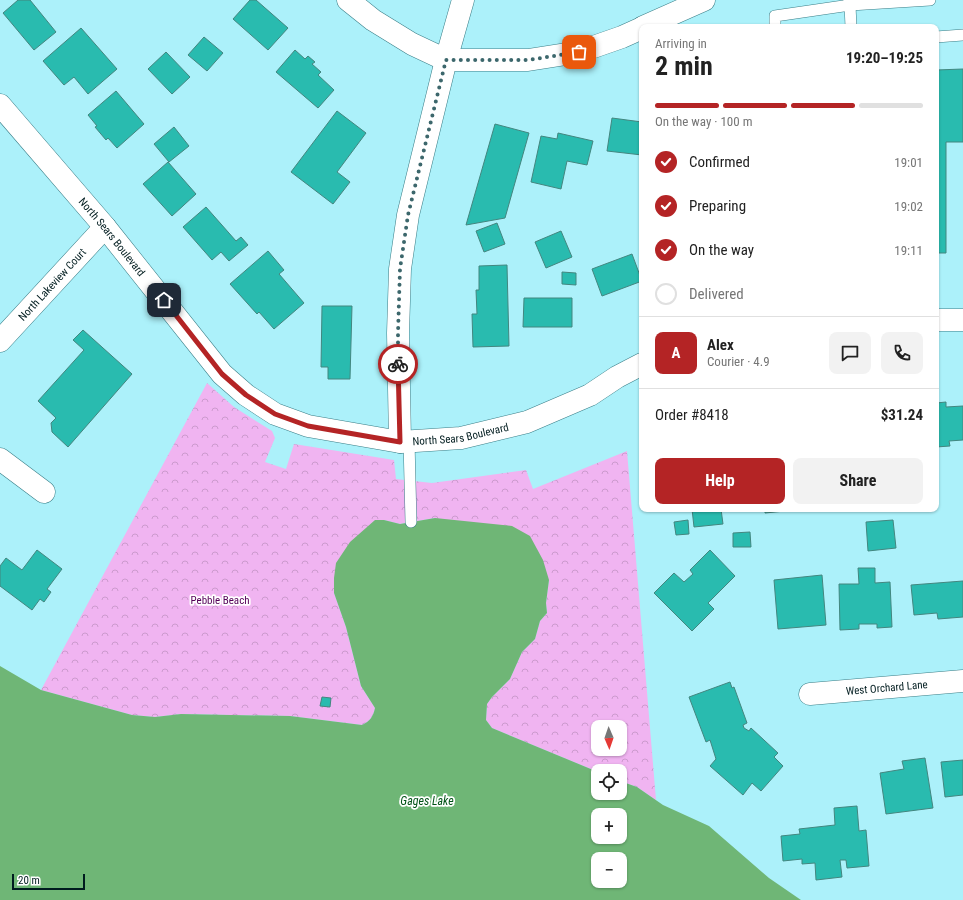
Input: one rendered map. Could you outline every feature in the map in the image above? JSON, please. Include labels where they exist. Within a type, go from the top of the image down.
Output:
[{"type":"street","points":[[348,0],[373,20],[412,44],[446,60],[528,60],[579,52],[622,38],[639,29]]},
{"type":"street","points":[[404,442],[398,333],[400,269],[408,215],[446,60],[463,0]]},
{"type":"street","points":[[650,24],[704,0]]},
{"type":"street","name":"North Sears Boulevard","points":[[0,105],[105,227],[222,374],[246,395],[275,414],[308,426],[404,442],[461,438],[527,422],[590,395],[617,377],[639,366]]},
{"type":"street","name":"North Lakeview Court","points":[[0,341],[105,227]]},
{"type":"street","points":[[939,320],[963,320]]},
{"type":"street","points":[[0,459],[44,492]]},
{"type":"street","name":"West Orchard Lane","points":[[810,694],[963,681]]},
{"type":"lane","points":[[775,24],[775,16],[849,3],[930,0]]},
{"type":"lane","points":[[849,3],[851,24]]},
{"type":"lane","points":[[939,37],[963,35]]},
{"type":"lane","points":[[404,442],[411,522]]},
{"type":"green space","name":"Pebble Beach","points":[[207,383],[234,407],[272,431],[275,438],[265,462],[286,469],[294,444],[394,460],[396,479],[432,483],[526,470],[533,489],[627,451],[656,800],[637,787],[627,783],[627,764],[591,764],[591,769],[492,728],[486,720],[487,704],[510,679],[522,652],[535,639],[540,621],[547,613],[546,603],[549,580],[435,518],[400,524],[384,520],[334,593],[346,627],[361,686],[375,708],[371,718],[367,722],[362,725],[290,716],[181,714],[155,717],[132,715],[41,690]]},
{"type":"water","name":"Gages Lake","points":[[435,518],[512,526],[530,536],[543,560],[549,580],[546,603],[547,613],[540,621],[535,639],[522,652],[510,679],[487,704],[486,720],[492,728],[591,769],[591,800],[627,800],[627,783],[637,787],[663,805],[709,826],[769,878],[801,900],[0,900],[0,666],[41,690],[132,715],[155,717],[181,714],[290,716],[362,725],[371,718],[375,708],[361,686],[346,627],[334,593],[334,578],[336,563],[350,542],[375,520],[384,520],[400,524]]},
{"type":"building","points":[[18,0],[30,0],[56,32],[34,50],[3,13]]},
{"type":"building","points":[[250,0],[256,0],[288,28],[268,50],[233,19]]},
{"type":"building","points":[[81,28],[117,69],[88,94],[74,77],[64,85],[43,61]]},
{"type":"building","points":[[204,37],[223,53],[207,71],[188,55]]},
{"type":"building","points":[[295,50],[305,59],[308,56],[315,62],[312,64],[321,72],[318,75],[334,90],[318,108],[276,72]]},
{"type":"building","points":[[166,52],[190,77],[172,94],[148,69]]},
{"type":"building","points":[[963,69],[963,142],[946,142],[946,253],[939,253],[939,70]]},
{"type":"building","points":[[116,91],[144,124],[117,148],[108,138],[106,140],[95,127],[97,126],[88,115]]},
{"type":"building","points":[[337,111],[366,133],[337,172],[350,182],[333,204],[291,172]]},
{"type":"building","points":[[612,118],[639,122],[639,155],[607,151]]},
{"type":"building","points":[[495,124],[529,133],[505,218],[466,225]]},
{"type":"building","points":[[174,127],[189,146],[169,162],[154,144]]},
{"type":"building","points":[[558,133],[593,141],[587,165],[567,161],[561,189],[531,182],[541,136],[557,139]]},
{"type":"building","points":[[168,162],[196,194],[172,216],[143,184]]},
{"type":"building","points":[[206,207],[236,241],[241,237],[248,245],[229,261],[221,252],[212,260],[183,227]]},
{"type":"building","points":[[497,223],[505,244],[484,252],[476,231]]},
{"type":"building","points":[[561,231],[572,257],[546,268],[535,242]]},
{"type":"building","points":[[268,251],[284,270],[279,274],[304,303],[274,329],[259,312],[257,314],[230,284]]},
{"type":"building","points":[[632,254],[639,273],[639,282],[602,296],[592,269]]},
{"type":"building","points":[[507,265],[509,346],[473,347],[472,314],[477,314],[476,290],[479,290],[479,266]]},
{"type":"building","points":[[562,272],[576,273],[576,285],[562,284]]},
{"type":"building","points":[[524,298],[572,298],[572,327],[523,327]]},
{"type":"building","points":[[322,306],[352,306],[350,379],[328,379],[328,367],[321,367]]},
{"type":"building","points":[[83,330],[132,374],[68,447],[52,432],[51,423],[56,418],[38,401],[84,350],[73,340]]},
{"type":"building","points":[[946,402],[946,407],[963,406],[963,440],[949,441],[950,446],[939,447],[939,403]]},
{"type":"building","points":[[692,512],[721,512],[723,524],[694,527]]},
{"type":"building","points":[[688,520],[689,534],[676,535],[674,522]]},
{"type":"building","points":[[893,520],[896,548],[868,551],[866,522]]},
{"type":"building","points":[[750,532],[751,547],[733,547],[733,533]]},
{"type":"building","points":[[37,550],[62,569],[47,589],[51,592],[44,602],[40,599],[32,610],[0,586],[0,566],[6,558],[22,570]]},
{"type":"building","points":[[710,550],[735,576],[708,603],[714,609],[692,631],[654,593],[674,573],[684,582],[693,574],[690,570]]},
{"type":"building","points":[[858,568],[875,568],[875,583],[890,582],[892,627],[877,628],[877,624],[859,624],[859,629],[840,630],[839,584],[859,584]]},
{"type":"building","points":[[822,575],[826,625],[778,629],[774,580]]},
{"type":"building","points":[[963,581],[963,617],[938,619],[937,613],[914,615],[911,585]]},
{"type":"building","points":[[730,682],[732,688],[734,687],[747,723],[743,725],[744,728],[749,731],[751,728],[778,753],[774,757],[783,766],[761,791],[752,783],[743,795],[710,766],[716,759],[710,740],[706,742],[689,697]]},
{"type":"building","points":[[322,697],[331,698],[330,707],[320,706]]},
{"type":"building","points":[[925,758],[933,808],[886,814],[880,773],[904,769],[902,761]]},
{"type":"building","points":[[963,760],[963,795],[945,797],[941,762]]},
{"type":"building","points":[[857,806],[859,831],[866,830],[869,866],[847,868],[846,860],[840,860],[842,877],[816,880],[815,863],[802,864],[802,859],[783,861],[781,836],[800,834],[799,829],[835,825],[834,808]]},
{"type":"way so far","points":[[398,364],[400,269],[408,215],[446,60],[528,60],[579,52]]},
{"type":"route","points":[[164,300],[222,374],[246,395],[275,414],[308,426],[400,442],[398,364]]}]
